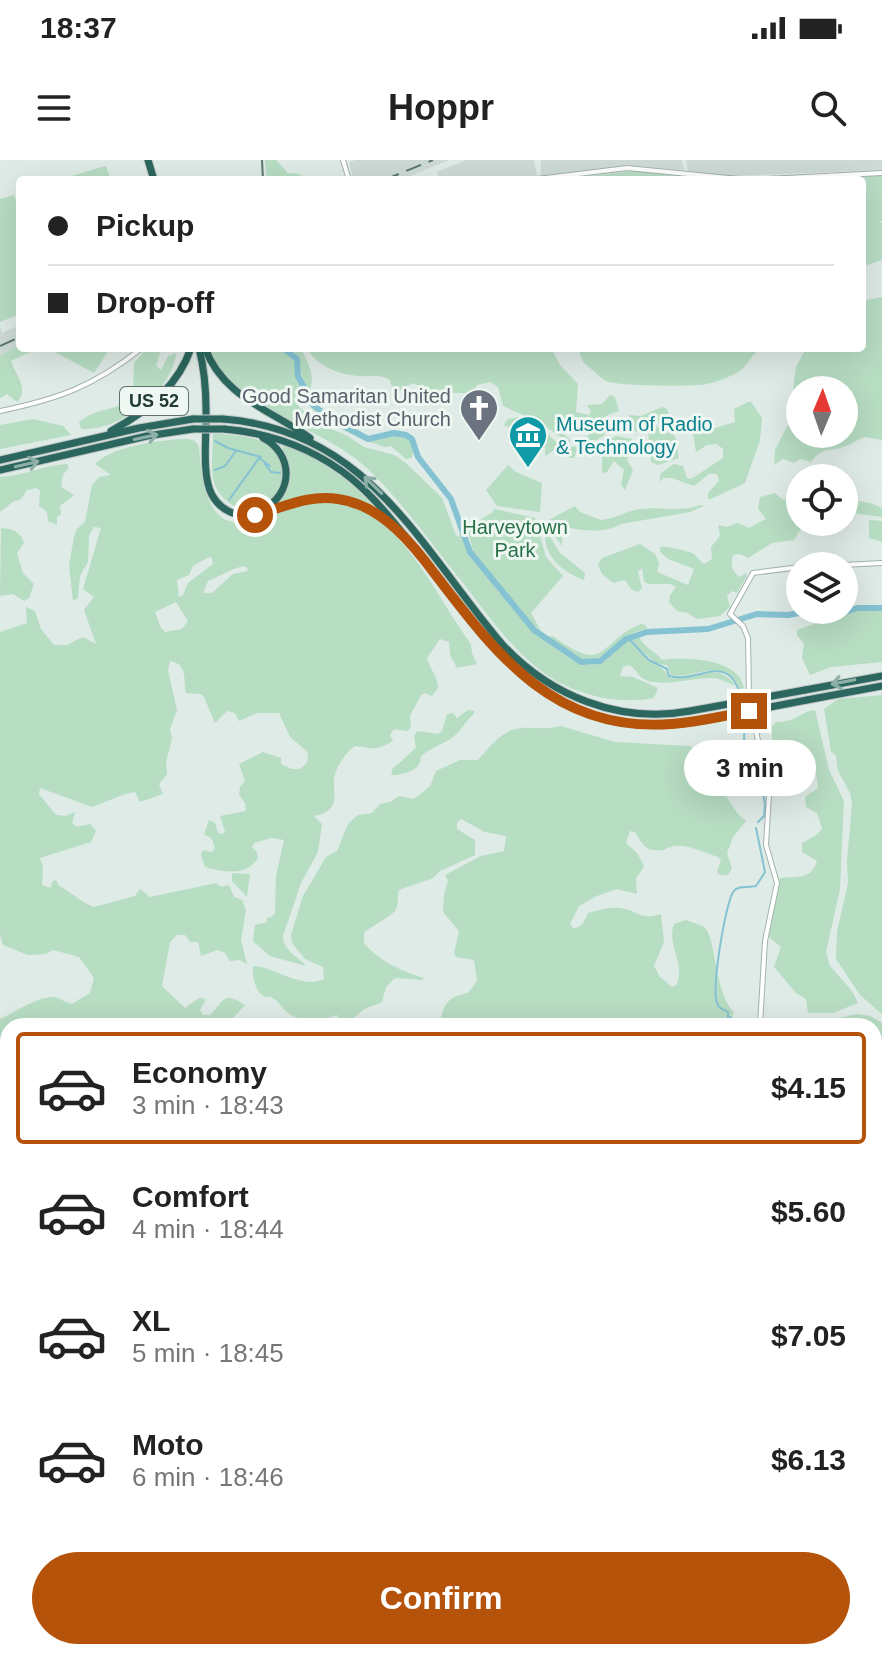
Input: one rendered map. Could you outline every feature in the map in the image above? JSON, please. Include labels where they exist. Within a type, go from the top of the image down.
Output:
[{"type":"highway","name":"US 52","points":[[98,437],[128,422],[159,397],[189,352]]},
{"type":"highway","points":[[202,352],[207,481],[220,505],[233,513],[249,516],[313,498],[342,499],[376,513],[410,543]]},
{"type":"highway","name":"US 52","points":[[203,352],[209,390],[211,484],[225,505],[246,513],[261,510],[274,502],[283,490],[287,475],[277,448],[246,432]]},
{"type":"highway","points":[[204,352],[231,389],[353,467],[382,493],[502,644],[540,677],[574,697],[610,709],[647,714],[690,711],[882,676]]},
{"type":"highway","points":[[0,460],[193,419],[223,419],[278,429],[321,447]]},
{"type":"highway","points":[[0,470],[193,429],[246,432],[295,446],[340,470],[369,495],[502,658],[547,694],[582,711],[619,722],[658,725],[692,722],[882,686]]},
{"type":"street","points":[[564,176],[634,168],[711,176]]},
{"type":"street","points":[[825,176],[882,173]]},
{"type":"street","points":[[0,411],[40,403],[78,390],[136,352]]},
{"type":"street","points":[[858,564],[882,563]]},
{"type":"street","points":[[760,1018],[765,941],[777,883],[766,845],[769,795],[749,696],[748,638],[741,624],[730,614],[753,573],[786,569]]},
{"type":"shaded area","points":[[449,160],[410,176],[353,176],[349,162]]},
{"type":"shaded area","points":[[466,160],[534,160],[537,176],[438,176],[437,172]]},
{"type":"shaded area","points":[[541,160],[682,160],[684,170],[626,165],[541,176]]},
{"type":"shaded area","points":[[686,160],[882,160],[882,170],[732,176],[688,171]]},
{"type":"shaded area","points":[[0,326],[2,333],[16,327],[16,352],[28,352],[0,365]]},
{"type":"green space","points":[[265,160],[276,160],[288,173],[301,176],[267,176]]},
{"type":"green space","points":[[105,166],[110,176],[71,176]]},
{"type":"green space","points":[[633,171],[677,176],[589,176]]},
{"type":"green space","points":[[866,176],[882,176],[882,221],[878,221],[882,223],[882,260],[866,266]]},
{"type":"green space","points":[[14,195],[16,200],[16,316],[0,322],[0,199]]},
{"type":"green space","points":[[882,297],[882,440],[865,437],[858,440],[858,376],[795,376],[804,352],[866,352],[866,300]]},
{"type":"green space","points":[[16,347],[16,352],[30,352],[11,361],[22,387],[17,402],[7,394],[0,398],[0,356]]},
{"type":"green space","points":[[55,352],[107,352],[94,373]]},
{"type":"green space","points":[[144,352],[160,352],[156,366],[161,370],[168,356],[176,355],[164,383],[140,407],[111,424],[81,429],[79,422],[85,417],[133,398],[134,363]]},
{"type":"green space","points":[[211,352],[290,352],[297,361],[297,379],[304,393],[300,396],[299,407],[321,425],[346,435],[364,447],[394,455],[406,463],[442,498],[456,535],[458,537],[460,533],[466,547],[496,588],[536,631],[574,660],[595,664],[629,640],[670,678],[714,673],[729,678],[736,686],[712,678],[667,683],[649,681],[629,665],[623,667],[620,676],[633,677],[658,688],[654,698],[611,699],[556,681],[521,653],[500,631],[407,511],[370,471],[328,441],[260,404],[222,370]]},
{"type":"green space","points":[[303,352],[308,363],[312,384],[310,390],[306,385],[294,353]]},
{"type":"green space","points":[[310,352],[553,352],[560,365],[578,384],[576,412],[589,415],[591,411],[587,405],[602,404],[610,395],[615,397],[619,411],[601,421],[599,428],[605,435],[597,440],[583,441],[589,433],[565,421],[564,434],[571,441],[568,442],[539,422],[503,406],[498,387],[490,382],[477,385],[472,393],[439,396],[413,383],[398,392],[386,378],[335,371]]},
{"type":"green space","points":[[579,352],[757,352],[741,370],[706,384],[671,386],[606,381],[583,362]]},
{"type":"green space","points":[[308,400],[324,416],[364,439],[328,422],[311,408]]},
{"type":"green space","points":[[748,402],[762,418],[760,440],[745,483],[708,499],[708,493],[719,481],[717,474],[709,474],[694,486],[672,478],[663,478],[660,482],[660,474],[674,464],[683,466],[687,478],[691,479],[723,458],[723,449],[717,444],[707,445],[696,452],[692,428],[699,424],[705,431],[735,422],[734,409]]},
{"type":"green space","points":[[662,407],[667,409],[672,423],[683,428],[670,430],[662,423],[651,422],[639,431],[629,432],[629,415],[641,416]]},
{"type":"green space","points":[[519,417],[537,425],[560,445],[578,447],[574,458],[569,458],[565,451],[558,448],[545,456],[538,432],[515,423],[508,427],[504,425],[508,419]]},
{"type":"green space","points":[[33,419],[63,426],[71,435],[0,449],[0,425]]},
{"type":"green space","points":[[654,425],[675,436],[679,458],[658,465],[651,462],[648,430]]},
{"type":"green space","points":[[786,429],[786,448],[841,448],[824,451],[811,462],[800,459],[794,463],[783,459],[774,465],[775,450]]},
{"type":"green space","points":[[213,434],[255,439],[267,444],[277,454],[282,466],[282,478],[270,500],[260,507],[248,509],[234,506],[222,496],[213,477]]},
{"type":"green space","points":[[616,436],[632,439],[627,460],[633,470],[625,490],[621,485],[624,470],[614,461],[607,472],[602,473],[602,456],[593,447]]},
{"type":"green space","points":[[405,437],[414,447],[412,458],[406,459],[391,446],[368,441]]},
{"type":"green space","points":[[195,441],[199,446],[206,490],[218,514],[234,522],[255,520],[304,505],[331,502],[359,509],[378,520],[422,569],[471,644],[477,664],[457,668],[450,655],[449,642],[440,639],[427,658],[438,688],[432,696],[421,695],[410,716],[411,728],[407,731],[394,729],[390,735],[393,741],[382,747],[355,746],[339,765],[334,778],[333,805],[326,812],[314,816],[322,824],[318,852],[301,883],[283,936],[288,949],[306,966],[270,956],[253,941],[255,925],[267,922],[267,918],[275,913],[276,876],[284,840],[271,838],[254,843],[252,847],[258,858],[241,871],[205,867],[201,855],[203,850],[212,852],[215,848],[212,839],[204,834],[209,820],[215,823],[218,833],[223,834],[225,831],[220,816],[246,811],[239,795],[245,781],[239,764],[263,752],[281,758],[281,764],[300,769],[307,763],[308,752],[290,737],[279,713],[257,713],[239,721],[235,713],[227,711],[215,723],[204,697],[186,693],[180,665],[170,661],[168,670],[177,710],[170,729],[172,739],[166,762],[167,774],[159,784],[163,794],[140,802],[135,792],[92,807],[40,788],[39,794],[56,815],[66,816],[75,812],[72,823],[77,827],[90,824],[96,831],[91,842],[40,858],[42,885],[51,888],[56,880],[59,886],[94,907],[135,896],[140,889],[150,897],[216,883],[221,887],[229,885],[234,897],[242,900],[246,910],[241,940],[247,964],[240,960],[230,961],[225,953],[217,950],[201,956],[198,942],[190,942],[185,935],[177,935],[170,942],[162,986],[185,1008],[199,998],[206,999],[200,1010],[203,1015],[210,1015],[228,998],[245,1005],[233,1018],[2,1018],[48,997],[72,1004],[90,993],[94,978],[79,957],[53,950],[46,954],[28,955],[3,945],[0,935],[0,632],[27,623],[26,607],[35,611],[41,629],[54,645],[67,645],[83,637],[96,644],[84,610],[94,597],[83,589],[101,528],[94,527],[89,536],[88,562],[80,576],[78,598],[73,601],[69,565],[76,530],[85,522],[92,485],[99,477],[111,475],[95,464],[113,452],[152,442]],"holes":[[[212,558],[213,564],[188,583],[179,597],[177,580],[189,575],[193,566]],[[245,566],[247,571],[233,574],[212,593],[203,593],[208,581]],[[176,602],[188,621],[182,629],[165,632],[155,612]]]},
{"type":"green space","points":[[282,445],[310,456],[336,472],[381,514],[367,505],[303,497],[278,504],[287,482]]},
{"type":"green space","points":[[67,464],[69,467],[63,475],[61,487],[74,495],[60,506],[57,525],[48,521],[47,512],[39,506],[40,490],[36,488],[27,490],[20,500],[0,512],[0,477]]},
{"type":"green space","points":[[508,465],[516,472],[542,483],[540,512],[497,506],[486,490]]},
{"type":"green space","points":[[775,493],[786,500],[786,536],[796,536],[794,540],[772,543],[748,558],[733,555],[735,572],[739,577],[746,573],[747,576],[737,593],[732,591],[727,596],[730,607],[720,616],[697,619],[677,611],[669,602],[676,587],[648,584],[644,581],[642,568],[638,572],[642,588],[638,592],[631,589],[625,580],[613,583],[602,574],[598,565],[602,558],[640,544],[655,554],[659,563],[657,572],[688,585],[694,569],[668,559],[660,552],[660,547],[693,553],[704,564],[712,559],[711,547],[720,536],[718,525],[727,527],[737,523],[749,528],[766,519],[758,509],[760,497]]},
{"type":"green space","points":[[858,501],[882,508],[882,517],[858,514]]},
{"type":"green space","points":[[575,506],[580,512],[601,520],[640,509],[685,509],[704,506],[690,512],[602,530],[570,528],[562,532],[562,546],[548,526],[549,520]]},
{"type":"green space","name":"Harveytown Park","points":[[494,509],[535,518],[546,557],[563,576],[531,613],[541,631],[529,621],[473,551],[467,528]]},
{"type":"green space","points":[[869,520],[882,521],[882,542],[869,538]]},
{"type":"green space","points":[[1,528],[16,531],[24,543],[17,553],[23,573],[34,584],[29,598],[24,601],[13,594],[0,596]]},
{"type":"green space","points":[[545,535],[551,538],[559,552],[585,573],[584,580],[557,563],[548,551]]},
{"type":"green space","points":[[858,609],[882,610],[882,662],[831,667],[810,675],[802,658],[804,644],[797,630],[814,624],[858,624]]},
{"type":"green space","points":[[641,624],[646,625],[647,629],[631,634],[591,660],[580,660],[548,637],[553,636],[571,648],[594,655]]},
{"type":"green space","points":[[636,636],[662,660],[697,660],[722,665],[740,678],[744,688],[740,689],[734,678],[718,670],[671,675],[667,665],[657,664],[632,642],[631,638]]},
{"type":"green space","points":[[882,695],[882,1014],[860,995],[836,959],[837,932],[848,883],[852,803],[838,771],[836,756],[831,751],[824,709],[838,699]]},
{"type":"green space","points":[[468,710],[474,711],[474,714],[453,737],[422,755],[414,769],[391,775],[393,768],[416,748],[414,736],[417,731],[438,734],[442,731],[447,714],[453,713],[457,718]]},
{"type":"green space","points":[[815,710],[829,770],[844,801],[840,889],[826,952],[830,966],[852,991],[858,1003],[833,1013],[808,1013],[806,999],[796,993],[774,967],[781,947],[769,937],[780,878],[803,876],[815,867],[817,861],[802,852],[802,843],[822,829],[817,813],[806,807],[805,797],[818,788],[815,766],[772,747],[772,727],[776,722],[788,721]]},
{"type":"green space","points":[[561,726],[615,742],[690,746],[706,762],[731,804],[746,821],[733,837],[727,853],[732,868],[728,875],[717,872],[721,860],[718,857],[683,846],[649,849],[635,832],[630,831],[626,843],[637,853],[644,866],[636,879],[637,894],[617,889],[597,896],[579,906],[570,924],[573,928],[579,927],[588,913],[608,908],[648,916],[661,914],[664,942],[654,966],[660,977],[672,987],[679,977],[672,940],[674,924],[686,920],[704,927],[711,941],[723,992],[734,1012],[732,1017],[440,1018],[447,1003],[468,993],[477,981],[474,960],[456,957],[454,953],[459,931],[443,912],[448,881],[445,875],[481,856],[504,851],[506,836],[485,832],[461,819],[457,822],[457,829],[475,840],[475,855],[440,871],[433,878],[399,890],[394,912],[364,933],[364,943],[377,956],[399,969],[424,978],[422,980],[395,978],[386,987],[382,1002],[354,1018],[338,1018],[337,1015],[298,1018],[276,1000],[259,992],[253,966],[307,982],[324,979],[323,967],[305,959],[292,943],[291,935],[303,896],[326,857],[337,851],[348,824],[358,815],[372,813],[380,804],[399,796],[414,799],[430,786],[436,771],[460,760],[478,760],[497,740],[514,729]]},
{"type":"green space","points":[[232,873],[250,874],[247,897],[232,881]]},
{"type":"green space","points":[[857,1014],[873,1018],[839,1018]]},
{"type":"waterway","points":[[288,352],[297,359],[298,376],[313,405],[331,419],[368,439],[394,433],[412,439],[418,457],[451,499],[470,552],[534,630],[581,662],[600,661],[626,639],[647,632],[708,629],[757,614],[804,612],[830,617],[857,608],[882,608]]},
{"type":"waterway","points":[[215,441],[261,457]]},
{"type":"waterway","points":[[215,470],[225,466],[236,451]]},
{"type":"waterway","points":[[229,500],[259,458],[270,466]]},
{"type":"waterway","points":[[265,464],[271,472],[280,473]]},
{"type":"waterway","points":[[628,638],[649,660],[667,669],[669,676],[723,672],[731,677],[744,708]]},
{"type":"waterway","points":[[745,715],[744,741],[758,768],[765,804],[764,816],[758,822]]},
{"type":"waterway","points":[[728,1018],[728,1012],[719,1006],[716,997],[720,949],[733,892],[756,886],[765,872],[756,828]]},
{"type":"railway","points":[[262,160],[263,176]]},
{"type":"railway","points":[[394,176],[433,160]]},
{"type":"railway","points":[[0,346],[16,339]]},
{"type":"place","name":"Good Samaritan United Methodist Church","points":[[479,442]]},
{"type":"place","name":"Museum of Radio & Technology","points":[[528,469]]},
{"type":"route","points":[[255,515],[320,498],[349,501],[369,509],[410,543],[502,658],[558,701],[594,716],[619,722],[658,725],[749,711]]}]
